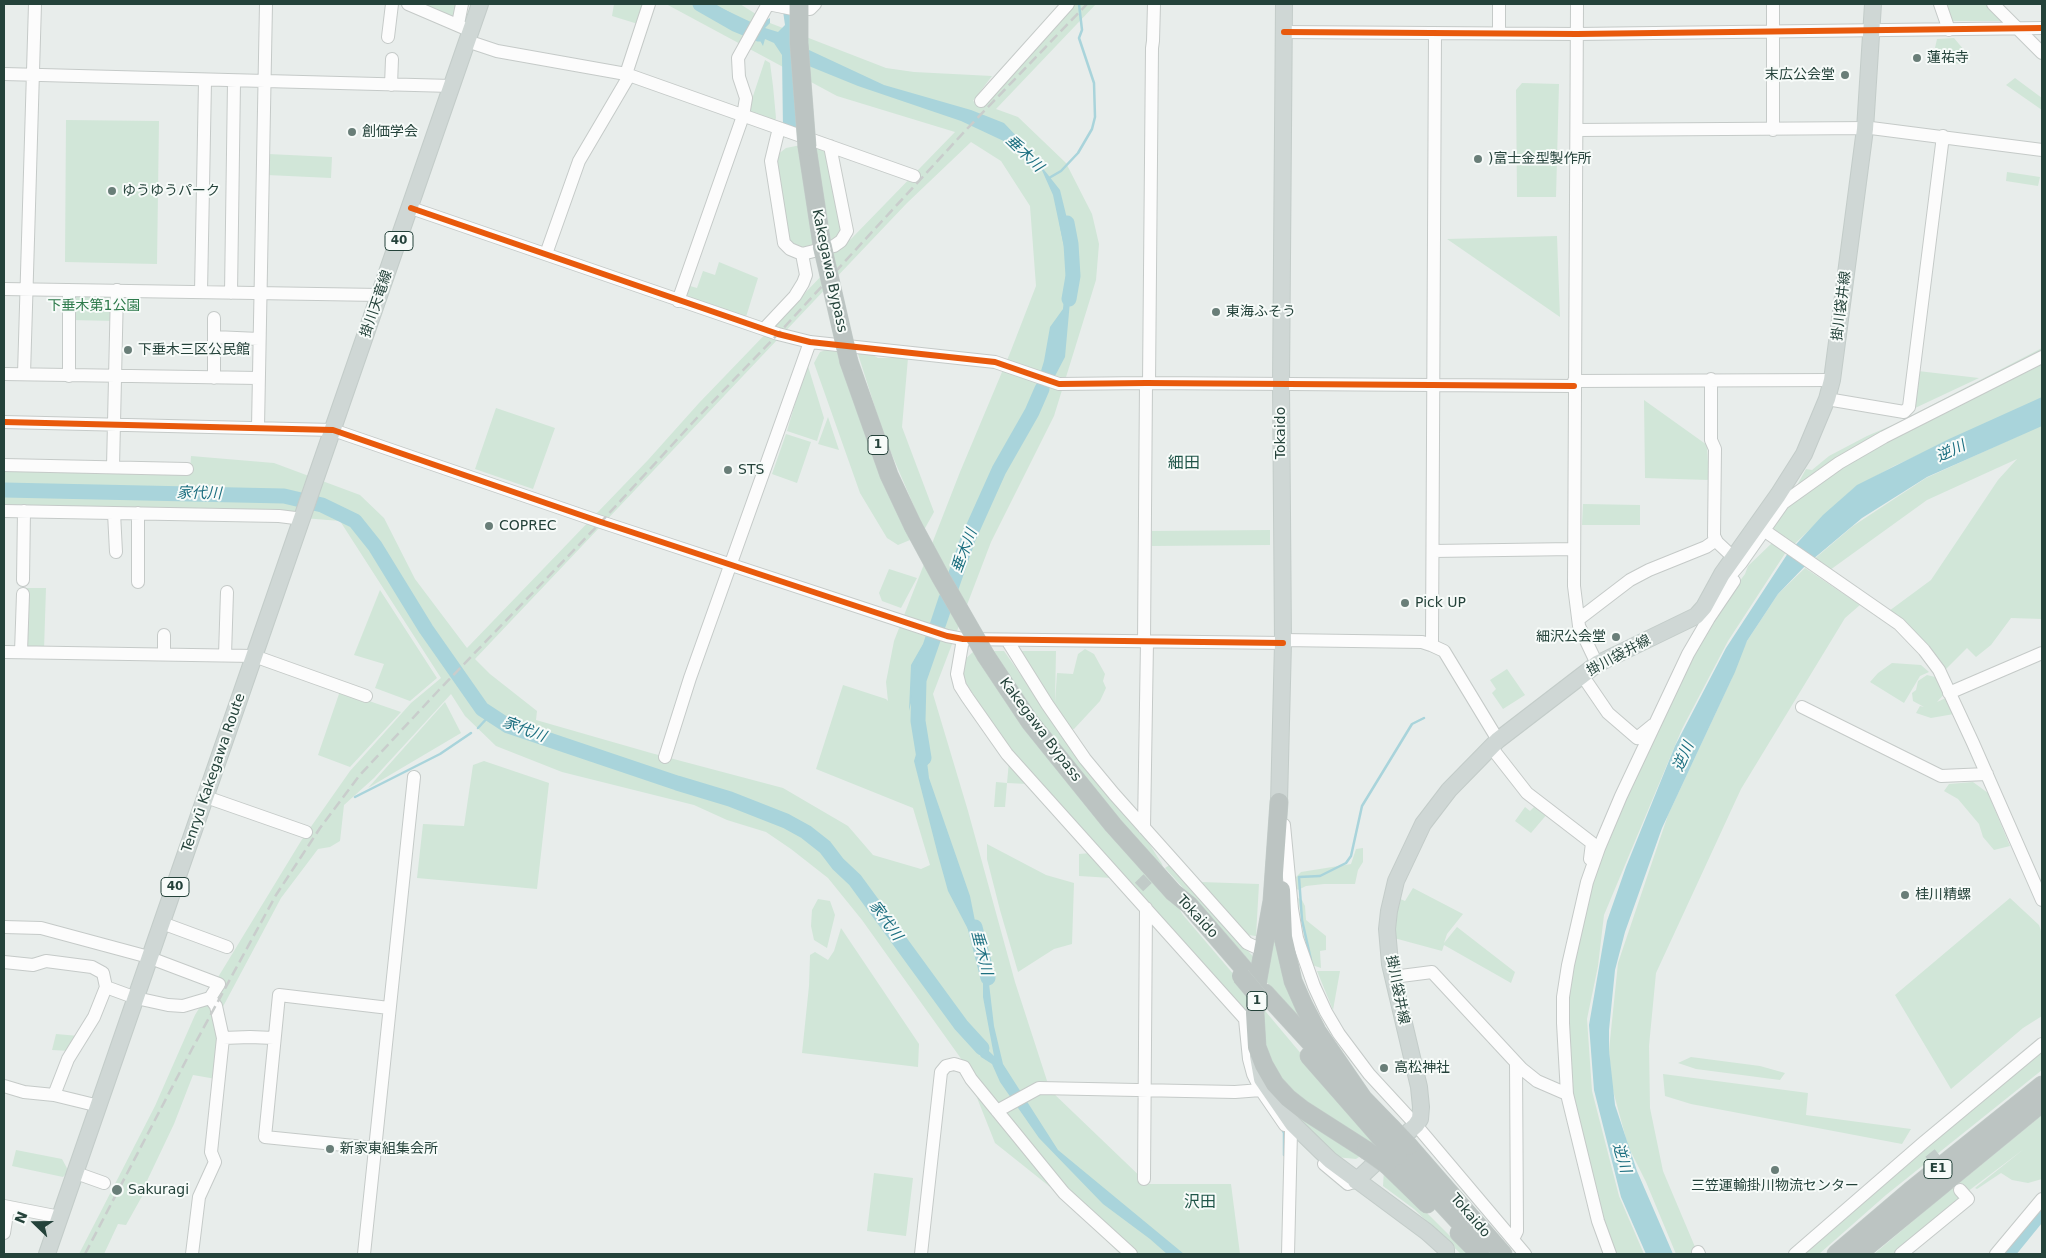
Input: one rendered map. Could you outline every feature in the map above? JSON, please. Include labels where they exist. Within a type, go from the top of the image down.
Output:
[{"type":"highway","name":"Kakegawa Bypass","points":[[799,4],[807,147],[822,244],[849,362],[889,475],[913,526],[940,576],[986,656],[1030,722],[1113,826],[1174,892]]},
{"type":"highway","name":"1","points":[[1279,802],[1272,901],[1256,1013],[1258,1047],[1264,1065],[1275,1084],[1302,1109],[1366,1150],[1398,1156],[1480,1254]]},
{"type":"highway","name":"1","points":[[1279,802],[1283,937],[1293,981],[1317,1031],[1365,1101]]},
{"type":"highway","name":"Tokaido","points":[[1174,892],[1189,905],[1243,973],[1386,1132]]},
{"type":"highway","name":"Tokaido","points":[[1264,997],[1365,1101],[1386,1132],[1398,1156],[1489,1254]]},
{"type":"highway","name":"E1","points":[[1836,1254],[1910,1191],[2042,1085]]},
{"type":"highway","name":"E1","points":[[1858,1254],[2042,1103]]},
{"type":"highway","name":"Tokaido","points":[[1398,1156],[1503,1254]]},
{"type":"main road","name":"掛川天竜線","points":[[303,519],[452,86],[466,32],[480,4]]},
{"type":"main road","name":"Tokaido","points":[[1279,802],[1283,641],[1281,384],[1284,4]]},
{"type":"main road","name":"掛川袋井線","points":[[1416,1125],[1420,1119],[1421,1107],[1419,1087],[1393,977],[1387,929],[1396,881],[1423,824],[1432,811],[1449,790],[1494,743],[1597,664],[1686,622],[1707,608],[1804,454],[1827,400],[1832,380],[1865,130],[1873,4]]},
{"type":"main road","name":"Tenryū Kakegawa Route","points":[[47,1254],[303,519]]},
{"type":"main road","points":[[1258,1047],[1258,1066],[1262,1079],[1288,1118],[1330,1160],[1427,1232],[1448,1253]]},
{"type":"main road","points":[[1356,1181],[1416,1125]]},
{"type":"street","points":[[24,374],[35,4]]},
{"type":"street","points":[[258,427],[266,4]]},
{"type":"street","points":[[408,4],[466,32],[497,51],[628,75],[914,176]]},
{"type":"street","points":[[462,4],[466,32]]},
{"type":"street","points":[[546,254],[579,160],[628,75],[649,4]]},
{"type":"street","points":[[678,301],[743,116],[746,98],[739,77],[738,58],[766,7],[810,9],[814,4]]},
{"type":"street","points":[[981,101],[1068,4]]},
{"type":"street","points":[[1144,828],[1154,4]]},
{"type":"street","points":[[1499,4],[1499,33]]},
{"type":"street","points":[[1577,4],[1574,586],[1583,635],[1597,664]]},
{"type":"street","points":[[1773,4],[1773,130]]},
{"type":"street","points":[[1940,4],[1949,30]]},
{"type":"street","points":[[1993,4],[2042,53]]},
{"type":"street","points":[[388,37],[389,12]]},
{"type":"street","points":[[1284,32],[1577,34],[2042,28]]},
{"type":"street","points":[[1432,645],[1435,33]]},
{"type":"street","points":[[391,85],[392,60]]},
{"type":"street","points":[[4,74],[234,82],[452,86]]},
{"type":"street","points":[[201,292],[205,81]]},
{"type":"street","points":[[231,293],[234,82]]},
{"type":"street","points":[[779,128],[771,162],[784,243],[790,249],[802,254],[834,246],[841,241],[847,231],[830,146]]},
{"type":"street","points":[[1577,130],[1865,130],[1871,128],[2042,150]]},
{"type":"street","points":[[1827,400],[1904,412],[1909,406],[1943,136]]},
{"type":"street","points":[[411,208],[678,301],[810,342],[995,362],[1059,384],[1434,385],[1711,379],[1832,380]]},
{"type":"street","points":[[764,329],[795,296],[803,283],[806,275],[802,254]]},
{"type":"street","points":[[4,289],[380,295]]},
{"type":"street","points":[[69,290],[69,376]]},
{"type":"street","points":[[113,467],[117,290]]},
{"type":"street","points":[[214,318],[214,378]]},
{"type":"street","points":[[214,337],[259,339]]},
{"type":"street","points":[[665,757],[690,678],[810,342]]},
{"type":"street","points":[[1783,503],[1840,463],[1884,437],[2042,357]]},
{"type":"street","points":[[4,374],[258,378]]},
{"type":"street","points":[[1711,379],[1711,440],[1715,449],[1714,536],[1738,560],[1768,533],[1790,492],[1804,454]]},
{"type":"street","points":[[4,422],[333,430],[583,516],[947,636],[963,639],[1146,642],[1422,642],[1444,651],[1494,743],[1527,793],[1592,843],[1589,876]]},
{"type":"street","points":[[4,465],[186,469]]},
{"type":"street","points":[[4,511],[279,516],[303,519]]},
{"type":"street","points":[[23,580],[24,511]]},
{"type":"street","points":[[114,513],[116,552]]},
{"type":"street","points":[[138,513],[138,582]]},
{"type":"street","points":[[1768,533],[1899,624],[1911,635],[1939,670],[2042,900]]},
{"type":"street","points":[[1579,619],[1630,580],[1648,570],[1706,547],[1716,540]]},
{"type":"street","points":[[1433,551],[1574,549]]},
{"type":"street","points":[[225,655],[227,592]]},
{"type":"street","points":[[21,652],[23,594]]},
{"type":"street","points":[[1610,1254],[1591,1195],[1567,1094],[1563,997],[1574,932],[1589,876],[1620,799],[1688,654],[1707,608]]},
{"type":"street","points":[[164,635],[164,654]]},
{"type":"street","points":[[963,639],[957,674],[967,697],[1008,754],[1136,890],[1146,908],[1245,1019],[1249,1059],[1260,1090],[1275,1112],[1332,1172],[1348,1184],[1356,1181]]},
{"type":"street","points":[[1007,640],[1047,704],[1085,759],[1144,828],[1166,861],[1247,943],[1264,951]]},
{"type":"street","points":[[4,652],[254,656],[366,696]]},
{"type":"street","points":[[1950,693],[2042,653]]},
{"type":"street","points":[[1582,675],[1608,713],[1637,738],[1657,721]]},
{"type":"street","points":[[1802,707],[1941,776],[1987,774]]},
{"type":"street","points":[[364,1254],[414,777]]},
{"type":"street","points":[[1279,777],[1292,909],[1297,938],[1314,986],[1339,1034],[1369,1074],[1416,1125],[1525,1254]]},
{"type":"street","points":[[206,796],[306,832]]},
{"type":"street","points":[[1144,1179],[1146,908]]},
{"type":"street","points":[[162,924],[227,947]]},
{"type":"street","points":[[4,926],[41,928],[150,958],[219,984],[210,998],[183,1006],[168,1005],[136,998],[106,987]]},
{"type":"street","points":[[4,962],[33,965],[46,961],[92,967],[103,973],[106,987],[94,1017],[68,1059],[54,1095]]},
{"type":"street","points":[[1393,977],[1432,972],[1516,1063],[1536,1080],[1567,1094]]},
{"type":"street","points":[[374,1148],[266,1137],[274,1038],[279,995],[389,1008]]},
{"type":"street","points":[[192,1254],[198,1197],[215,1162],[210,1152],[223,1038],[216,1006],[210,998]]},
{"type":"street","points":[[223,1038],[274,1038]]},
{"type":"street","points":[[1795,1254],[1927,1148],[2042,1044]]},
{"type":"street","points":[[1513,1239],[1517,1231],[1516,1063]]},
{"type":"street","points":[[921,1254],[941,1072],[946,1066],[954,1064],[964,1067],[996,1110],[1064,1193],[1131,1254]]},
{"type":"street","points":[[4,1086],[24,1092],[54,1095],[99,1106]]},
{"type":"street","points":[[996,1110],[1039,1088],[1234,1092],[1260,1090]]},
{"type":"street","points":[[1288,1254],[1291,1131]]},
{"type":"street","points":[[76,1172],[104,1183]]},
{"type":"street","points":[[1901,1254],[1968,1199],[1960,1190]]},
{"type":"street","points":[[1996,1254],[2042,1199]]},
{"type":"street","points":[[4,1233],[6,1207],[60,1217]]},
{"type":"green space","points":[[423,4],[459,4],[456,18]]},
{"type":"green space","points":[[614,4],[642,4],[638,24],[612,16]]},
{"type":"green space","points":[[666,4],[740,4],[770,23],[886,68],[914,72],[992,76],[973,101],[982,105],[1076,4],[1096,4],[996,109],[1018,117],[1066,163],[1092,214],[1099,244],[1096,280],[1054,416],[991,542],[933,694],[968,811],[1015,982],[1050,1090],[1148,1184],[1231,1184],[1240,1254],[1120,1254],[1054,1190],[995,1143],[962,1060],[862,920],[828,878],[791,849],[766,832],[727,820],[694,805],[562,772],[496,746],[465,716],[451,694],[374,778],[344,805],[340,841],[330,847],[318,849],[281,898],[218,1016],[216,1079],[193,1075],[174,1124],[145,1185],[145,1191],[126,1225],[118,1224],[104,1254],[79,1254],[155,1106],[195,1015],[301,841],[350,771],[411,703],[441,678],[340,521],[279,516],[4,511],[4,465],[190,472],[191,456],[274,463],[360,495],[384,518],[415,579],[467,648],[828,269],[830,251],[851,239],[955,132],[837,96]],"holes":[[[971,142],[1001,161],[1030,206],[1036,286],[894,641],[886,682],[888,701],[843,685],[816,769],[913,808],[930,865],[921,869],[873,855],[848,826],[783,788],[536,720],[537,711],[490,674],[475,659],[907,203]]]},
{"type":"green space","points":[[1943,4],[1989,4],[2006,21],[1949,21]]},
{"type":"green space","points":[[1954,38],[1964,50],[1960,64],[1932,61],[1937,39]]},
{"type":"green space","points":[[765,60],[770,63],[776,118],[774,123],[747,114]]},
{"type":"green space","points":[[2015,78],[2042,98],[2042,110],[2006,85]]},
{"type":"green space","points":[[1522,83],[1559,84],[1556,197],[1517,197],[1516,90]]},
{"type":"green space","name":"ゆうゆうパーク","points":[[66,120],[159,121],[157,264],[65,262]]},
{"type":"green space","points":[[801,145],[817,244],[799,249],[788,243],[777,173],[777,155],[786,148]]},
{"type":"green space","points":[[815,147],[828,153],[842,234],[831,241]]},
{"type":"green space","points":[[268,154],[332,157],[331,178],[267,175]]},
{"type":"green space","points":[[2007,172],[2040,177],[2038,186],[2006,181]]},
{"type":"green space","points":[[1557,236],[1560,317],[1447,239]]},
{"type":"green space","points":[[719,262],[758,278],[746,317],[686,297],[690,286],[697,288],[703,271],[715,275]]},
{"type":"green space","name":"下垂木第1公園","points":[[70,290],[112,290],[115,321],[70,320]]},
{"type":"green space","points":[[2042,348],[2042,399],[1894,466],[1853,489],[1786,552],[1728,641],[1682,729],[1604,915],[1598,966],[1587,1019],[1592,1091],[1619,1196],[1644,1254],[1613,1254],[1558,1043],[1585,877],[1696,649],[1718,610],[1745,574],[1748,566],[1772,543],[1774,527],[1806,469],[1812,470],[1829,456]]},
{"type":"green space","points":[[826,350],[838,351],[910,540],[898,545],[887,538],[860,493],[814,363],[820,352]]},
{"type":"green space","points":[[869,353],[878,358],[908,358],[902,427],[934,512],[924,530],[884,436],[858,354]]},
{"type":"green space","points":[[807,363],[824,418],[817,441],[787,431]]},
{"type":"green space","points":[[1918,371],[1979,378],[1913,409]]},
{"type":"green space","points":[[1644,400],[1707,445],[1709,480],[1645,478]]},
{"type":"green space","points":[[496,408],[555,428],[533,489],[475,469]]},
{"type":"green space","points":[[828,417],[839,450],[818,444]]},
{"type":"green space","points":[[2042,425],[2042,619],[2011,618],[1991,645],[1976,657],[1967,648],[1944,671],[1889,611],[1931,580],[1998,480],[2017,459],[1927,500],[1830,570],[1813,560],[1853,526],[1926,478]]},
{"type":"green space","points":[[786,434],[811,442],[797,483],[772,474]]},
{"type":"green space","points":[[1583,504],[1640,505],[1640,525],[1582,525]]},
{"type":"green space","points":[[1270,530],[1270,545],[1152,546],[1152,531]]},
{"type":"green space","points":[[1805,568],[1860,605],[1845,618],[1741,789],[1656,973],[1649,1046],[1650,1108],[1663,1171],[1698,1254],[1676,1254],[1646,1182],[1628,1146],[1612,1087],[1609,1050],[1618,963],[1668,815],[1732,678],[1735,663],[1778,594]]},
{"type":"green space","points":[[889,569],[917,578],[901,608],[882,601],[879,593]]},
{"type":"green space","points":[[26,588],[46,588],[44,650],[23,650]]},
{"type":"green space","points":[[380,590],[437,678],[410,701],[375,688],[384,664],[354,655]]},
{"type":"green space","points":[[1085,649],[1094,654],[1105,674],[1103,681],[1106,688],[1100,701],[1074,729],[1068,728],[1017,651],[1056,651],[1055,703],[1057,673],[1073,674],[1078,654]]},
{"type":"green space","points":[[974,651],[1004,651],[1087,769],[1140,829],[1162,864],[1171,895],[1183,915],[1253,997],[1247,1018],[1002,739],[964,680],[962,662]]},
{"type":"green space","points":[[1892,663],[1921,665],[1929,672],[1920,676],[1904,703],[1870,682],[1878,673]]},
{"type":"green space","points":[[1507,669],[1525,695],[1503,709],[1492,693],[1496,689],[1490,680]]},
{"type":"green space","points":[[1927,675],[1935,677],[1942,684],[1946,692],[1937,702],[1948,697],[1954,714],[1931,718],[1916,713],[1920,706],[1924,707],[1913,701],[1912,693],[1916,690],[1918,681]]},
{"type":"green space","points":[[340,691],[401,712],[350,767],[318,755]]},
{"type":"green space","points":[[445,702],[461,733],[368,788]]},
{"type":"green space","points":[[484,761],[549,783],[537,889],[417,878],[423,824],[464,826],[473,765]]},
{"type":"green space","points":[[1009,761],[1028,784],[1007,783]]},
{"type":"green space","points":[[996,782],[1007,783],[1005,807],[994,807]]},
{"type":"green space","points":[[1973,782],[1988,793],[2010,846],[1994,850],[1983,837],[1979,824],[1958,799],[1944,791],[1949,784]]},
{"type":"green space","points":[[1537,804],[1548,813],[1531,833],[1515,821],[1525,807],[1530,811]]},
{"type":"green space","points":[[987,844],[1046,875],[1074,883],[1072,944],[1054,949],[1018,972],[987,859]]},
{"type":"green space","points":[[1363,848],[1363,862],[1358,870],[1355,884],[1324,884],[1306,886],[1298,890],[1295,887],[1295,878],[1301,872],[1351,864],[1356,849]]},
{"type":"green space","points":[[1091,853],[1112,878],[1079,876],[1079,854]]},
{"type":"green space","points":[[1171,864],[1257,961],[1254,966],[1165,868]]},
{"type":"green space","points":[[1201,882],[1259,884],[1256,936],[1248,935]]},
{"type":"green space","points":[[1277,883],[1283,980],[1304,1024],[1264,979]]},
{"type":"green space","points":[[1413,888],[1463,914],[1447,934],[1444,943],[1457,927],[1515,972],[1511,983],[1444,945],[1442,951],[1394,938],[1398,898],[1405,901]]},
{"type":"green space","points":[[1298,898],[1302,900],[1305,906],[1306,920],[1326,936],[1326,950],[1320,951],[1321,968],[1312,965],[1306,947]]},
{"type":"green space","points":[[2010,898],[2039,925],[2042,934],[2042,1016],[2023,1028],[1951,1089],[1895,995]]},
{"type":"green space","points":[[818,899],[830,901],[835,915],[827,948],[814,940],[811,926],[812,910]]},
{"type":"green space","points":[[841,928],[919,1044],[918,1067],[802,1053],[809,986],[810,955],[815,952],[828,960],[834,951]]},
{"type":"green space","points":[[1317,971],[1340,971],[1333,1010]]},
{"type":"green space","points":[[1261,1006],[1371,1137],[1437,1210],[1291,1094],[1262,1046]]},
{"type":"green space","points":[[56,1034],[79,1036],[70,1051],[52,1050]]},
{"type":"green space","points":[[2042,1051],[2042,1070],[1886,1195],[1819,1254],[1800,1254]]},
{"type":"green space","points":[[1691,1057],[1760,1066],[1785,1073],[1780,1080],[1696,1069],[1678,1063]]},
{"type":"green space","points":[[1663,1074],[1808,1093],[1806,1115],[1911,1129],[1902,1144],[1691,1104],[1665,1096]]},
{"type":"green space","points":[[1288,1107],[1362,1155],[1356,1159],[1336,1157],[1298,1124]]},
{"type":"green space","points":[[2042,1115],[2042,1179],[2028,1183],[2012,1180],[2001,1173],[1977,1189],[1975,1188],[2024,1149],[1967,1192],[1959,1183]]},
{"type":"green space","points":[[16,1150],[62,1159],[68,1170],[63,1177],[12,1166]]},
{"type":"green space","points":[[1384,1170],[1461,1247],[1471,1254],[1461,1254],[1414,1209],[1383,1186]]},
{"type":"green space","points":[[874,1173],[913,1178],[906,1236],[867,1231]]},
{"type":"green space","points":[[1953,1187],[1962,1197],[1893,1254],[1874,1254]]},
{"type":"water","points":[[700,4],[713,4],[757,25],[770,18],[770,23],[765,28],[778,32],[785,25],[783,11],[793,9],[794,43],[884,85],[971,110],[1004,123],[1022,142],[1060,190],[1071,235],[1072,279],[1065,357],[1045,395],[1028,414],[1044,361],[1050,327],[1063,309],[1067,261],[1053,195],[1041,168],[1010,144],[961,121],[858,86],[794,60],[801,136],[783,130],[782,55],[774,43],[765,39],[763,46],[757,35]]},
{"type":"water","name":"逆川","points":[[2042,397],[2042,426],[1927,477],[1862,518],[1806,565],[1778,594],[1747,641],[1735,672],[1662,828],[1625,932],[1615,970],[1609,1050],[1615,1105],[1637,1171],[1673,1254],[1646,1254],[1621,1197],[1594,1090],[1589,1025],[1607,921],[1626,867],[1675,746],[1726,648],[1788,553],[1823,515],[1857,485],[1949,439]]},
{"type":"water","points":[[953,574],[918,675],[909,711],[911,665],[923,644],[939,596]]},
{"type":"water","points":[[921,738],[926,753],[929,778],[970,896],[980,946],[971,935],[948,891],[914,761]]},
{"type":"water","points":[[983,957],[988,975],[994,1026],[1003,1064],[1058,1150],[1184,1254],[1167,1254],[1103,1204],[1039,1138],[1000,1082],[992,1064],[981,1057],[965,1028],[994,1056],[983,997]]},
{"type":"waterway","name":"垂木川","points":[[700,4],[735,24],[759,34]]},
{"type":"waterway","points":[[1049,178],[1061,171],[1078,153],[1092,129],[1095,117],[1094,83],[1079,38],[1082,30],[1079,4]]},
{"type":"waterway","name":"垂木川","points":[[1067,223],[1071,244],[1073,276],[1069,299]]},
{"type":"waterway","name":"垂木川","points":[[924,758],[918,721],[919,680],[968,539],[999,470],[1032,412],[1042,389]]},
{"type":"waterway","name":"家代川","points":[[4,490],[284,496],[322,505],[355,521],[375,546],[426,629],[482,709],[508,726],[730,799],[786,821],[806,832],[825,847],[838,864],[855,880],[961,1025],[982,1048]]},
{"type":"waterway","points":[[478,728],[490,715]]},
{"type":"waterway","points":[[1311,960],[1302,920],[1299,877],[1320,876],[1346,863],[1351,856],[1362,806],[1412,724],[1424,718]]},
{"type":"waterway","points":[[355,797],[440,754],[471,733]]},
{"type":"waterway","name":"垂木川","points":[[975,927],[988,978]]},
{"type":"waterway","points":[[1282,1129],[1284,1133],[1284,1155]]},
{"type":"waterway","points":[[2007,1254],[2042,1211]]},
{"type":"tunnel","points":[[1139,887],[1163,864]]},
{"type":"tunnel","points":[[1930,1153],[1946,1173]]},
{"type":"railway","points":[[85,1254],[192,1049],[276,895],[320,828],[359,776],[601,522],[965,131],[1087,4]]},
{"type":"cycle path","points":[[1284,32],[1577,34],[2042,28]]},
{"type":"cycle path","points":[[411,208],[778,334],[810,342],[995,362],[1059,384],[1574,386]]},
{"type":"cycle path","points":[[4,422],[333,430],[601,522],[947,636],[963,639],[1283,643]]},
{"type":"place","name":"蓮祐寺","points":[[1917,58]]},
{"type":"place","name":"末広公会堂","points":[[1845,75]]},
{"type":"place","name":"創価学会","points":[[352,132]]},
{"type":"place","name":")富士金型製作所","points":[[1478,159]]},
{"type":"place","name":"ゆうゆうパーク","points":[[112,191]]},
{"type":"place","name":"東海ふそう","points":[[1216,312]]},
{"type":"place","name":"下垂木三区公民館","points":[[128,350]]},
{"type":"place","name":"STS","points":[[728,470]]},
{"type":"place","name":"COPREC","points":[[489,526]]},
{"type":"place","name":"Pick UP","points":[[1405,603]]},
{"type":"place","name":"細沢公会堂","points":[[1616,637]]},
{"type":"place","name":"桂川精螺","points":[[1905,895]]},
{"type":"place","name":"高松神社","points":[[1384,1068]]},
{"type":"place","name":"新家東組集会所","points":[[330,1149]]},
{"type":"place","name":"三笠運輸掛川物流センター","points":[[1775,1170]]},
{"type":"place","name":"Sakuragi","points":[[117,1190]]},
{"type":"district","name":"細田","points":[[1184,464]]},
{"type":"district","name":"沢田","points":[[1200,1203]]}]
